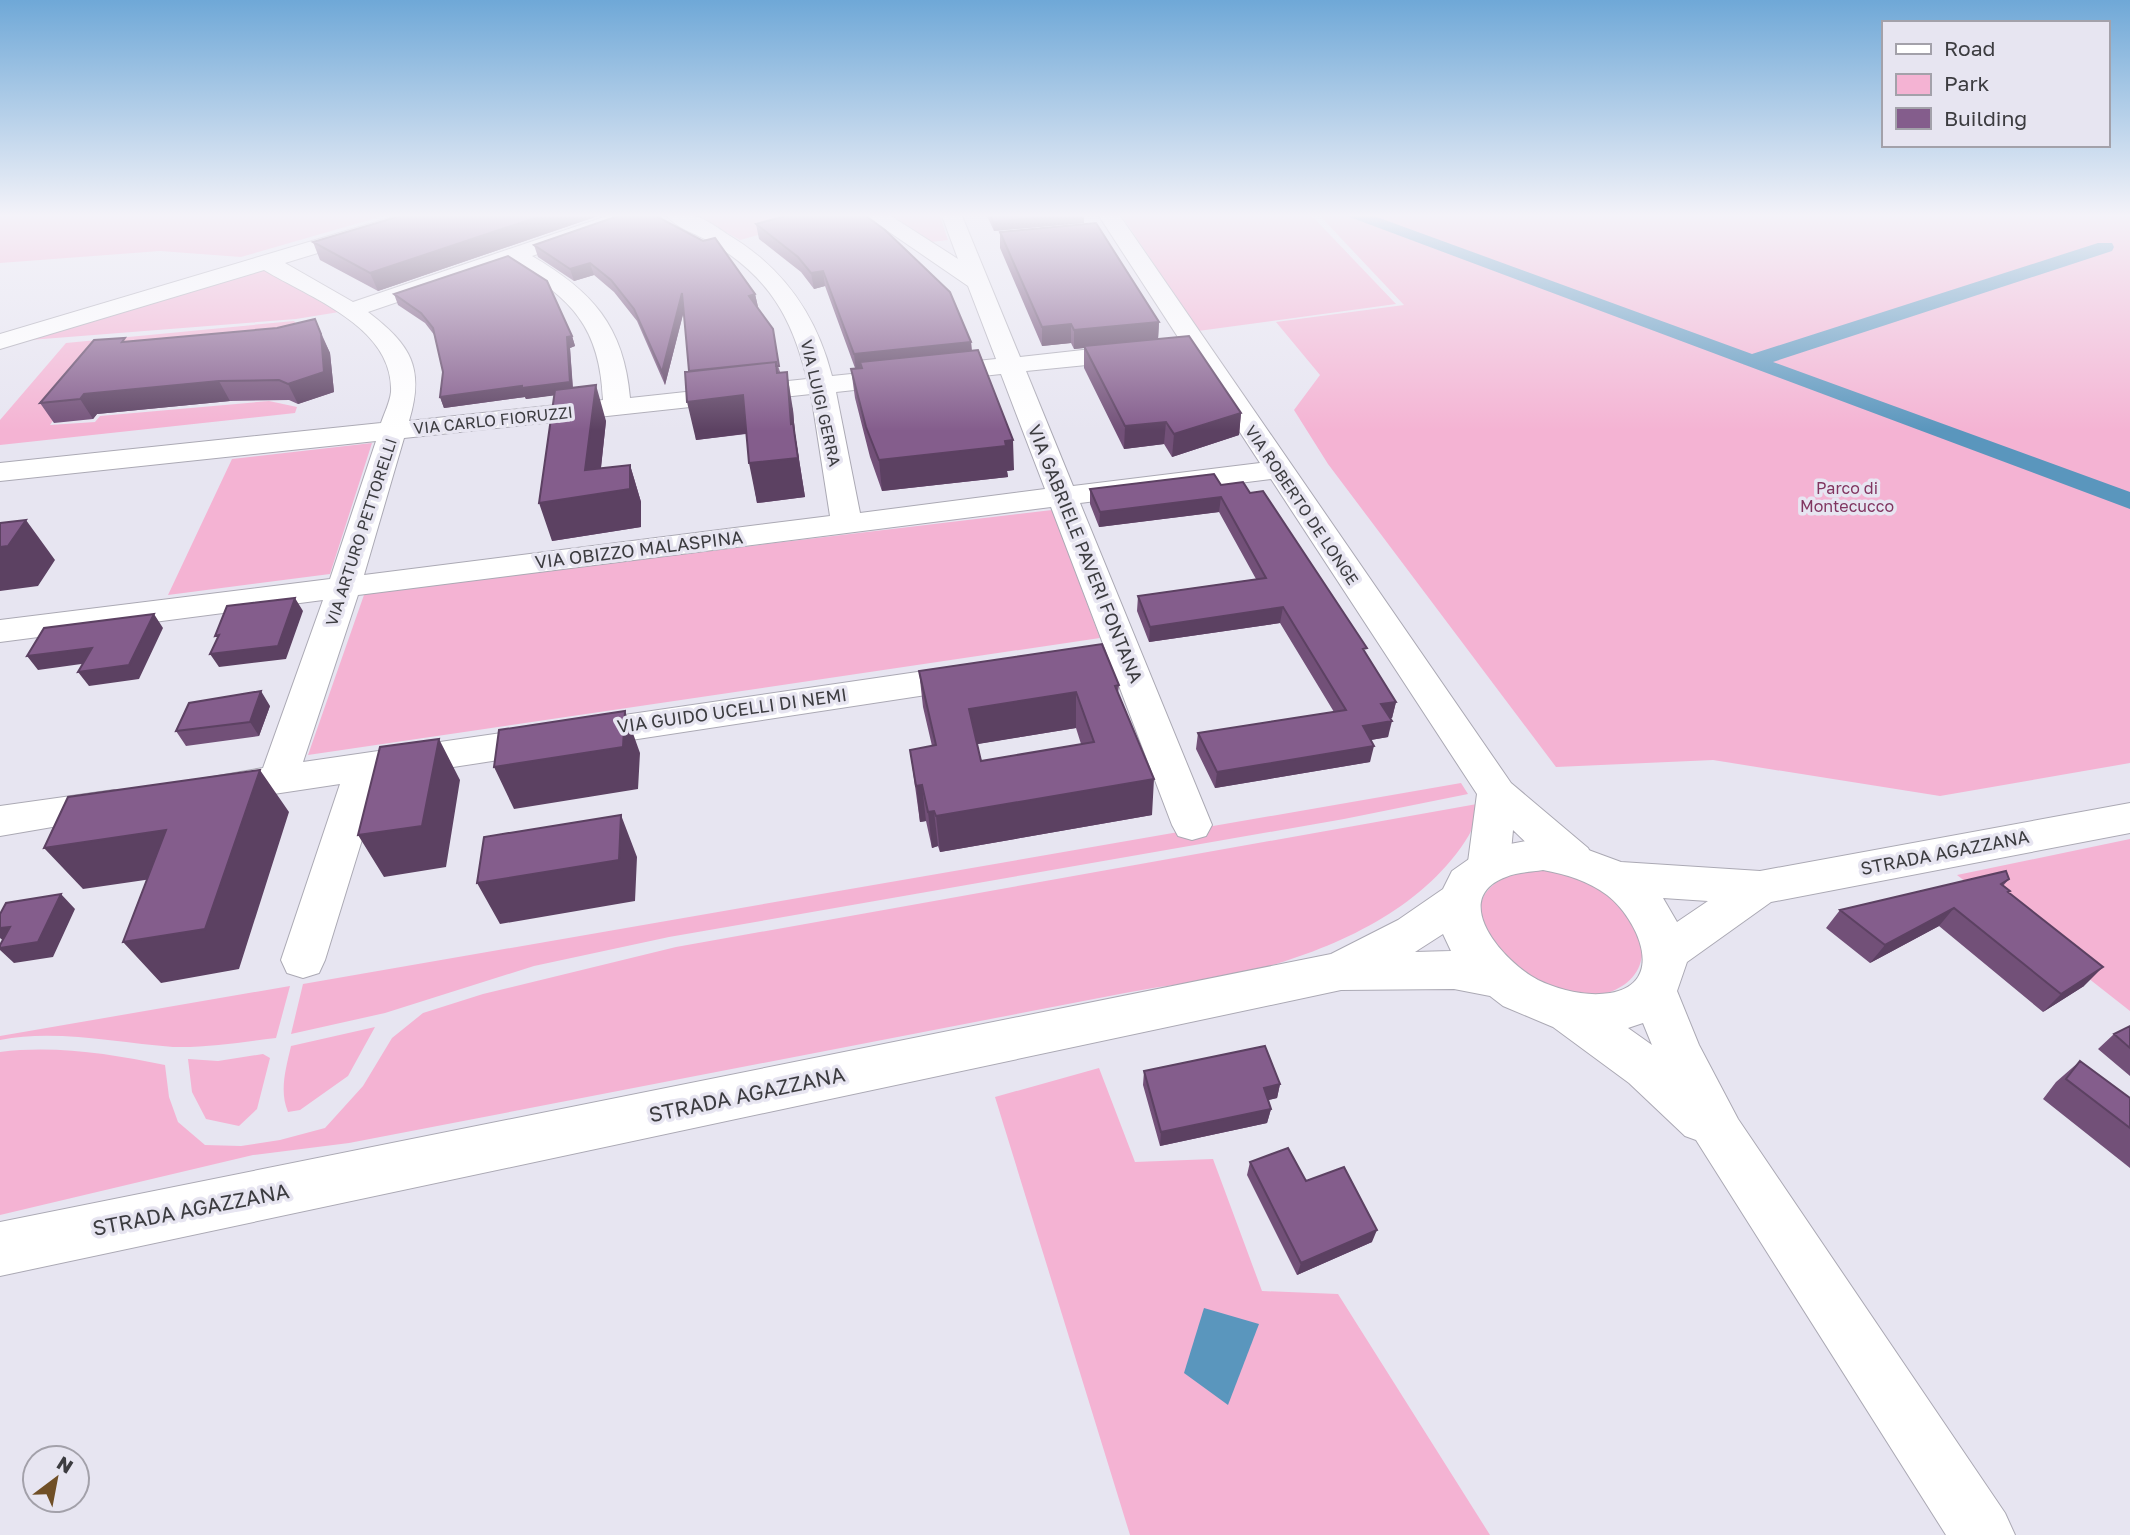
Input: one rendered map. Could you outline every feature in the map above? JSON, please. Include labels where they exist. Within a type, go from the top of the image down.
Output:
[{"type":"street","points":[[0,342],[181,288]]},
{"type":"street","name":"VIA ARTURO PETTORELLI","points":[[278,779],[344,587],[404,394],[400,361],[386,340],[349,311],[310,288]]},
{"type":"street","points":[[349,311],[419,288]]},
{"type":"street","points":[[565,288],[576,294],[593,314],[606,341],[616,385],[617,407]]},
{"type":"street","name":"VIA LUIGI GERRA","points":[[778,288],[798,314],[811,347],[847,525]]},
{"type":"street","name":"VIA GABRIELE PAVERI FONTANA","points":[[980,288],[1192,825]]},
{"type":"street","name":"VIA ROBERTO DE LONGE","points":[[1152,288],[1195,346],[1497,793],[1573,859]]},
{"type":"street","name":"VIA CARLO FIORUZZI","points":[[0,472],[1195,346]]},
{"type":"street","name":"VIA OBIZZO MALASPINA","points":[[0,631],[1278,469]]},
{"type":"street","name":"VIA GUIDO UCELLI DI NEMI","points":[[186,793],[1003,671]]},
{"type":"street","points":[[303,960],[365,766]]},
{"type":"street","points":[[1489,862],[1497,793]]},
{"type":"street","points":[[0,821],[146,799]]},
{"type":"street","name":"STRADA AGAZZANA","points":[[1760,888],[2130,818]]},
{"type":"street","points":[[1760,888],[1661,971],[1633,1006],[1603,1014],[1568,1012],[1542,1005],[1495,978],[1472,953],[1460,926],[1459,901],[1469,878],[1489,862],[1514,855],[1543,854],[1573,859],[1615,878],[1641,900],[1659,925],[1661,971],[1678,1051],[1720,1136],[1983,1535]]},
{"type":"street","points":[[1615,878],[1760,888]]},
{"type":"street","points":[[1341,971],[1413,932],[1459,901]]},
{"type":"street","name":"STRADA AGAZZANA","points":[[0,1249],[1341,971],[1454,970],[1495,978]]},
{"type":"street","points":[[1568,1012],[1646,1068],[1720,1136]]},
{"type":"green space","points":[[201,288],[295,288],[339,312],[296,319],[30,340]]},
{"type":"green space","points":[[1169,288],[1380,288],[1396,304],[1198,331]]},
{"type":"green space","name":"Parco di Montecucco","points":[[1388,288],[2130,288],[2130,763],[1940,796],[1713,760],[1556,767],[1328,464],[1294,410],[1320,375],[1276,322],[1404,305]]},
{"type":"green space","points":[[294,321],[310,340],[97,358],[50,425],[95,422],[100,416],[269,401],[297,407],[295,413],[0,445],[0,420],[66,343]]},
{"type":"green space","points":[[372,443],[330,574],[168,595],[232,459]]},
{"type":"green space","points":[[1052,510],[1100,638],[308,755],[365,592]]},
{"type":"green space","points":[[1461,783],[1468,794],[1344,819],[669,937],[534,966],[385,1013],[291,1034],[303,984]]},
{"type":"green space","points":[[1477,804],[1471,832],[1450,862],[1402,905],[1344,939],[1251,971],[349,1143],[253,1155],[0,1215],[0,1052],[83,1052],[165,1065],[169,1097],[178,1122],[205,1145],[241,1146],[280,1140],[325,1128],[363,1086],[392,1038],[423,1013],[483,994],[676,947]]},
{"type":"green space","points":[[2130,839],[2130,1011],[1957,875]]},
{"type":"green space","points":[[1534,869],[1580,876],[1615,898],[1629,911],[1640,935],[1642,958],[1632,978],[1623,986],[1610,992],[1578,996],[1546,988],[1517,971],[1495,949],[1482,925],[1482,901],[1498,882]]},
{"type":"green space","points":[[290,986],[276,1038],[186,1047],[65,1036],[0,1040],[0,1036]]},
{"type":"green space","points":[[375,1027],[348,1076],[300,1110],[288,1112],[284,1088],[291,1046]]},
{"type":"green space","points":[[263,1054],[270,1058],[257,1109],[239,1126],[206,1119],[192,1092],[188,1059],[218,1061]]},
{"type":"green space","points":[[1099,1068],[1135,1162],[1213,1159],[1262,1291],[1338,1294],[1490,1535],[1130,1535],[995,1097]]},
{"type":"water","points":[[1204,1308],[1259,1324],[1228,1405],[1184,1373]]},
{"type":"building","points":[[413,288],[550,288],[572,336],[567,337],[570,382],[440,397],[443,372],[433,328],[421,313],[394,294]]},
{"type":"building","points":[[617,288],[750,288],[755,294],[749,296],[773,329],[779,366],[776,366],[776,362],[689,371],[682,293],[662,372],[634,309]]},
{"type":"building","points":[[829,288],[945,288],[950,292],[971,342],[854,354]]},
{"type":"building","points":[[1025,288],[1137,288],[1159,322],[1074,330],[1071,324],[1042,327]]},
{"type":"building","points":[[315,319],[321,334],[324,372],[288,384],[279,380],[219,381],[84,394],[80,399],[40,403],[94,340],[125,338],[122,342],[277,328]]},
{"type":"building","points":[[1189,336],[1241,413],[1174,434],[1166,422],[1125,426],[1084,346]]},
{"type":"building","points":[[978,350],[1013,440],[1005,441],[1006,446],[879,460],[866,427],[851,369],[862,368],[860,362]]},
{"type":"building","points":[[776,362],[777,373],[787,372],[791,424],[793,423],[798,458],[749,463],[743,395],[687,402],[685,372]]},
{"type":"building","points":[[596,385],[585,470],[630,465],[630,489],[539,503],[555,390]]},
{"type":"building","points":[[1214,474],[1221,485],[1243,482],[1250,493],[1263,491],[1367,648],[1363,649],[1396,702],[1381,704],[1392,721],[1363,726],[1374,746],[1217,772],[1198,733],[1346,710],[1283,607],[1150,627],[1138,596],[1266,578],[1221,497],[1100,512],[1090,489]]},
{"type":"building","points":[[26,520],[8,546],[0,547],[0,523]]},
{"type":"building","points":[[295,598],[278,646],[210,654],[219,635],[215,636],[227,606]]},
{"type":"building","points":[[154,614],[129,665],[78,672],[92,648],[27,656],[44,628]]},
{"type":"building","points":[[1102,644],[1119,685],[1115,686],[1154,779],[936,816],[934,811],[928,812],[922,785],[916,786],[910,750],[936,745],[919,671]],"holes":[[[1076,692],[1094,742],[981,761],[969,709]]]},
{"type":"building","points":[[261,691],[250,722],[176,731],[189,703]]},
{"type":"building","points":[[625,711],[623,747],[494,767],[499,730]]},
{"type":"building","points":[[439,739],[422,826],[358,835],[380,747]]},
{"type":"building","points":[[260,770],[205,929],[123,942],[166,830],[44,848],[68,797]]},
{"type":"building","points":[[621,815],[619,860],[477,883],[484,837]]},
{"type":"building","points":[[2006,871],[2009,879],[2001,884],[2010,891],[2008,892],[2103,967],[2061,994],[1954,908],[1885,945],[1840,910]]},
{"type":"building","points":[[61,894],[38,942],[0,948],[10,927],[0,928],[0,914],[6,903]]},
{"type":"building","points":[[2130,1026],[2130,1048],[2114,1034]]},
{"type":"building","points":[[1265,1046],[1280,1084],[1264,1088],[1271,1109],[1161,1132],[1144,1071]]},
{"type":"building","points":[[2080,1061],[2130,1098],[2130,1128],[2066,1079]]},
{"type":"building","points":[[1288,1148],[1306,1181],[1344,1167],[1377,1230],[1301,1263],[1250,1162]]},
{"type":"waterway","points":[[1551,288],[1752,362]]},
{"type":"waterway","points":[[1752,362],[1980,288]]},
{"type":"waterway","points":[[1752,362],[2130,501]]}]
